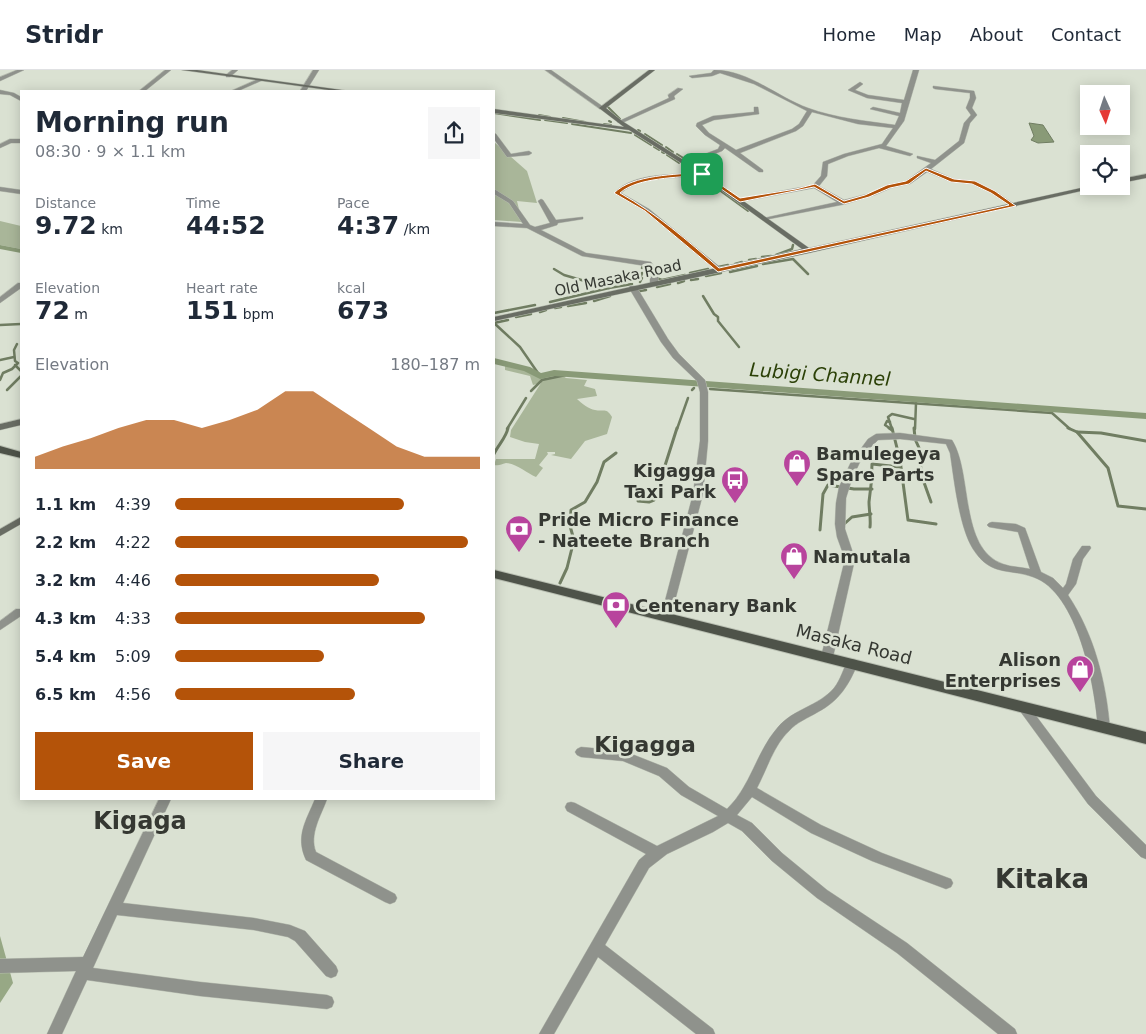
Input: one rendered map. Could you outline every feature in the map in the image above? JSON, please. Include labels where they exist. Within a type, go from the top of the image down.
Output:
[{"type":"main road","points":[[185,70],[260,80],[304,89],[325,90]]},
{"type":"main road","points":[[652,70],[602,108],[620,122],[686,163],[740,200],[809,251]]},
{"type":"main road","points":[[495,111],[631,129]]},
{"type":"main road","points":[[1130,179],[1146,176]]},
{"type":"main road","name":"Old Masaka Road","points":[[495,319],[1080,191]]},
{"type":"main road","points":[[0,427],[20,422]]},
{"type":"main road","points":[[0,449],[20,455]]},
{"type":"main road","points":[[0,533],[20,522]]},
{"type":"main road","name":"Masaka Road","points":[[495,574],[1146,738]]},
{"type":"street","points":[[2,77],[22,70]]},
{"type":"street","points":[[143,90],[168,70]]},
{"type":"street","points":[[228,76],[236,70]]},
{"type":"street","points":[[304,89],[316,70]]},
{"type":"street","points":[[548,70],[602,108]]},
{"type":"street","points":[[692,76],[712,74],[718,70],[756,84],[811,110],[858,122],[896,127]]},
{"type":"street","points":[[881,147],[890,140],[896,127],[901,122],[916,70]]},
{"type":"street","points":[[236,90],[260,80]]},
{"type":"street","points":[[860,84],[851,90],[867,96],[906,102]]},
{"type":"street","points":[[766,219],[844,203],[867,196],[889,186],[908,183],[962,142],[967,123],[974,115],[968,108],[974,100],[972,92],[934,87]]},
{"type":"street","points":[[620,122],[674,98],[670,96],[680,90]]},
{"type":"street","points":[[0,92],[12,94],[20,98]]},
{"type":"street","points":[[756,108],[757,113],[713,118],[700,124],[702,131],[736,152],[761,171]]},
{"type":"street","points":[[873,109],[902,114]]},
{"type":"street","points":[[736,152],[794,130],[801,125],[811,110]]},
{"type":"street","points":[[708,111],[730,116]]},
{"type":"street","points":[[495,137],[509,156],[529,153]]},
{"type":"street","points":[[0,146],[11,140],[20,141]]},
{"type":"street","points":[[686,163],[720,150],[724,144]]},
{"type":"street","points":[[740,200],[815,186],[824,176],[825,163],[859,151],[881,147],[910,154]]},
{"type":"street","points":[[918,157],[935,162]]},
{"type":"street","points":[[926,169],[953,181],[973,182],[1014,206]]},
{"type":"street","points":[[702,174],[637,182],[626,186],[617,193],[647,210],[678,234],[718,270]]},
{"type":"street","points":[[815,186],[844,203]]},
{"type":"street","points":[[0,188],[20,192]]},
{"type":"street","points":[[495,192],[511,202],[532,228],[555,242],[584,255],[648,264],[654,272],[654,284]]},
{"type":"street","points":[[540,201],[553,222]]},
{"type":"street","points":[[553,222],[581,218]]},
{"type":"street","points":[[495,224],[532,228],[554,225],[553,222]]},
{"type":"street","points":[[0,301],[20,286]]},
{"type":"street","points":[[633,288],[664,340],[676,356],[702,383],[705,406],[704,441],[698,494],[666,616]]},
{"type":"street","points":[[827,657],[850,559],[849,550],[841,534],[842,494],[857,461],[867,445],[876,437],[900,436],[952,443],[974,543],[982,554],[998,567],[1038,574],[1063,594],[1076,616],[1101,692],[1104,728]]},
{"type":"street","points":[[992,525],[1021,529],[1038,574]]},
{"type":"street","points":[[1063,594],[1072,583],[1080,554],[1086,548]]},
{"type":"street","points":[[0,626],[20,612]]},
{"type":"street","points":[[546,1034],[644,864],[657,853],[694,836],[729,815],[751,790],[778,735],[800,716],[835,694],[845,680],[852,663]]},
{"type":"street","points":[[1024,708],[1092,800],[1146,853]]},
{"type":"street","points":[[581,752],[624,756],[663,772],[685,791],[729,815],[747,827],[777,857],[822,894],[902,948],[1010,1034]]},
{"type":"street","points":[[751,790],[816,829],[877,857],[946,883]]},
{"type":"street","points":[[54,1034],[165,800]]},
{"type":"street","points":[[321,800],[308,836],[307,850],[311,856],[390,898]]},
{"type":"street","points":[[571,807],[657,853]]},
{"type":"street","points":[[113,908],[254,924],[290,931],[300,936],[331,971]]},
{"type":"street","points":[[597,947],[708,1034]]},
{"type":"street","points":[[0,966],[86,968],[200,989],[327,1002]]},
{"type":"shaded area","points":[[1029,123],[1043,125],[1054,142],[1038,143],[1031,140],[1034,136]]},
{"type":"shaded area","points":[[495,143],[527,171],[537,203],[517,201],[522,222],[495,220]]},
{"type":"shaded area","points":[[0,221],[20,226],[20,249],[0,245]]},
{"type":"shaded area","points":[[505,364],[527,369],[540,376],[554,373],[566,378],[587,380],[584,386],[595,389],[597,396],[577,399],[590,408],[606,411],[610,414],[612,417],[607,434],[585,441],[571,459],[551,455],[555,454],[555,452],[547,452],[548,454],[539,465],[543,468],[536,477],[510,463],[495,465],[496,459],[535,459],[539,444],[510,437],[511,430],[541,383],[533,385],[530,376],[505,370]]},
{"type":"shaded area","points":[[0,936],[13,983],[0,1003]]},
{"type":"waterway","points":[[608,107],[620,119]]},
{"type":"waterway","points":[[495,113],[540,120]]},
{"type":"waterway","points":[[539,115],[550,117]]},
{"type":"waterway","points":[[563,118],[585,122]]},
{"type":"waterway","points":[[545,120],[567,123]]},
{"type":"waterway","points":[[572,124],[631,133]]},
{"type":"waterway","points":[[604,124],[611,125]]},
{"type":"waterway","points":[[645,134],[662,145]]},
{"type":"waterway","points":[[635,135],[651,145]]},
{"type":"waterway","points":[[654,147],[659,150]]},
{"type":"waterway","points":[[666,147],[673,152]]},
{"type":"waterway","points":[[677,154],[685,159]]},
{"type":"waterway","points":[[667,155],[679,163]]},
{"type":"waterway","points":[[682,165],[695,174]]},
{"type":"waterway","points":[[715,187],[748,211]]},
{"type":"waterway","points":[[776,255],[792,249],[793,245]]},
{"type":"waterway","name":"Lubigi Channel","points":[[0,247],[20,251]]},
{"type":"waterway","points":[[762,257],[771,256]]},
{"type":"waterway","points":[[749,260],[756,259]]},
{"type":"waterway","points":[[763,264],[793,259],[808,274]]},
{"type":"waterway","points":[[735,264],[742,262]]},
{"type":"waterway","points":[[718,267],[728,265]]},
{"type":"waterway","points":[[730,272],[757,266]]},
{"type":"waterway","points":[[658,267],[679,268]]},
{"type":"waterway","points":[[554,269],[564,275],[609,288]]},
{"type":"waterway","points":[[690,273],[708,269]]},
{"type":"waterway","points":[[706,276],[721,273]]},
{"type":"waterway","points":[[656,278],[662,280],[685,275]]},
{"type":"waterway","points":[[640,282],[642,278]]},
{"type":"waterway","points":[[691,280],[698,279]]},
{"type":"waterway","points":[[678,283],[684,281]]},
{"type":"waterway","points":[[609,288],[632,284]]},
{"type":"waterway","points":[[657,287],[670,284]]},
{"type":"waterway","points":[[550,302],[609,288]]},
{"type":"waterway","points":[[640,291],[646,290]]},
{"type":"waterway","points":[[594,301],[610,296]]},
{"type":"waterway","points":[[703,296],[714,314],[718,317],[718,321],[739,347]]},
{"type":"waterway","points":[[568,306],[586,303]]},
{"type":"waterway","points":[[495,313],[535,305]]},
{"type":"waterway","points":[[555,308],[561,307]]},
{"type":"waterway","points":[[540,312],[546,310]]},
{"type":"waterway","points":[[516,317],[531,314]]},
{"type":"waterway","points":[[495,323],[508,320]]},
{"type":"waterway","points":[[0,325],[20,324]]},
{"type":"waterway","points":[[495,324],[520,347],[540,376]]},
{"type":"waterway","points":[[16,366],[18,363],[15,361],[14,350],[17,344]]},
{"type":"waterway","points":[[0,360],[14,357]]},
{"type":"waterway","name":"Lubigi Channel","points":[[495,361],[527,369],[540,376],[554,373],[1146,416]]},
{"type":"waterway","points":[[0,380],[3,373],[16,366]]},
{"type":"waterway","points":[[16,366],[20,370]]},
{"type":"waterway","points":[[531,391],[542,380],[566,375]]},
{"type":"waterway","points":[[7,390],[20,377]]},
{"type":"waterway","points":[[710,389],[916,403]]},
{"type":"waterway","points":[[507,429],[526,398]]},
{"type":"waterway","points":[[677,429],[688,398]]},
{"type":"waterway","points":[[915,429],[916,403]]},
{"type":"waterway","points":[[916,403],[1052,413],[1070,429]]},
{"type":"waterway","points":[[890,422],[888,417],[892,414],[914,419]]},
{"type":"waterway","points":[[890,422],[887,421],[885,425],[891,429]]},
{"type":"waterway","points":[[890,422],[892,429]]},
{"type":"waterway","points":[[495,452],[506,435],[508,428]]},
{"type":"waterway","points":[[638,501],[649,502],[654,500],[677,428]]},
{"type":"waterway","points":[[892,428],[900,460],[908,520],[936,524]]},
{"type":"waterway","points":[[914,428],[915,438]]},
{"type":"waterway","points":[[1070,429],[1077,432]]},
{"type":"waterway","points":[[1077,432],[1101,433],[1146,441]]},
{"type":"waterway","points":[[1077,432],[1108,468],[1118,506],[1146,509]]},
{"type":"waterway","points":[[915,439],[920,450],[921,474],[931,502]]},
{"type":"waterway","points":[[560,583],[567,568],[574,540],[570,526],[571,510],[585,502],[597,482],[604,462],[616,453]]},
{"type":"waterway","points":[[870,489],[872,464],[900,467]]},
{"type":"waterway","points":[[820,530],[823,494],[828,485],[854,489],[870,489]]},
{"type":"waterway","points":[[870,489],[870,514]]},
{"type":"waterway","points":[[843,525],[852,517],[870,514]]},
{"type":"waterway","points":[[870,514],[870,527]]},
{"type":"place","name":"Bamulegeya Spare Parts","points":[[797,487]]},
{"type":"place","name":"Kigagga Taxi Park","points":[[735,504]]},
{"type":"place","name":"Pride Micro Finance - Nateete Branch","points":[[519,553]]},
{"type":"place","name":"Namutala","points":[[794,580]]},
{"type":"place","name":"Centenary Bank","points":[[616,629]]},
{"type":"place","name":"Alison Enterprises","points":[[1080,693]]},
{"type":"district","name":"Kigagga","points":[[645,744]]},
{"type":"district","name":"Kigaga","points":[[140,821]]},
{"type":"district","name":"Kitaka","points":[[1042,879]]},
{"type":"route","points":[[926,169],[953,181],[973,182],[1014,206],[718,270],[678,234],[647,210],[617,193],[626,186],[637,182],[702,174],[740,200],[815,186],[844,203],[873,194],[889,186],[908,183],[926,169]]}]
